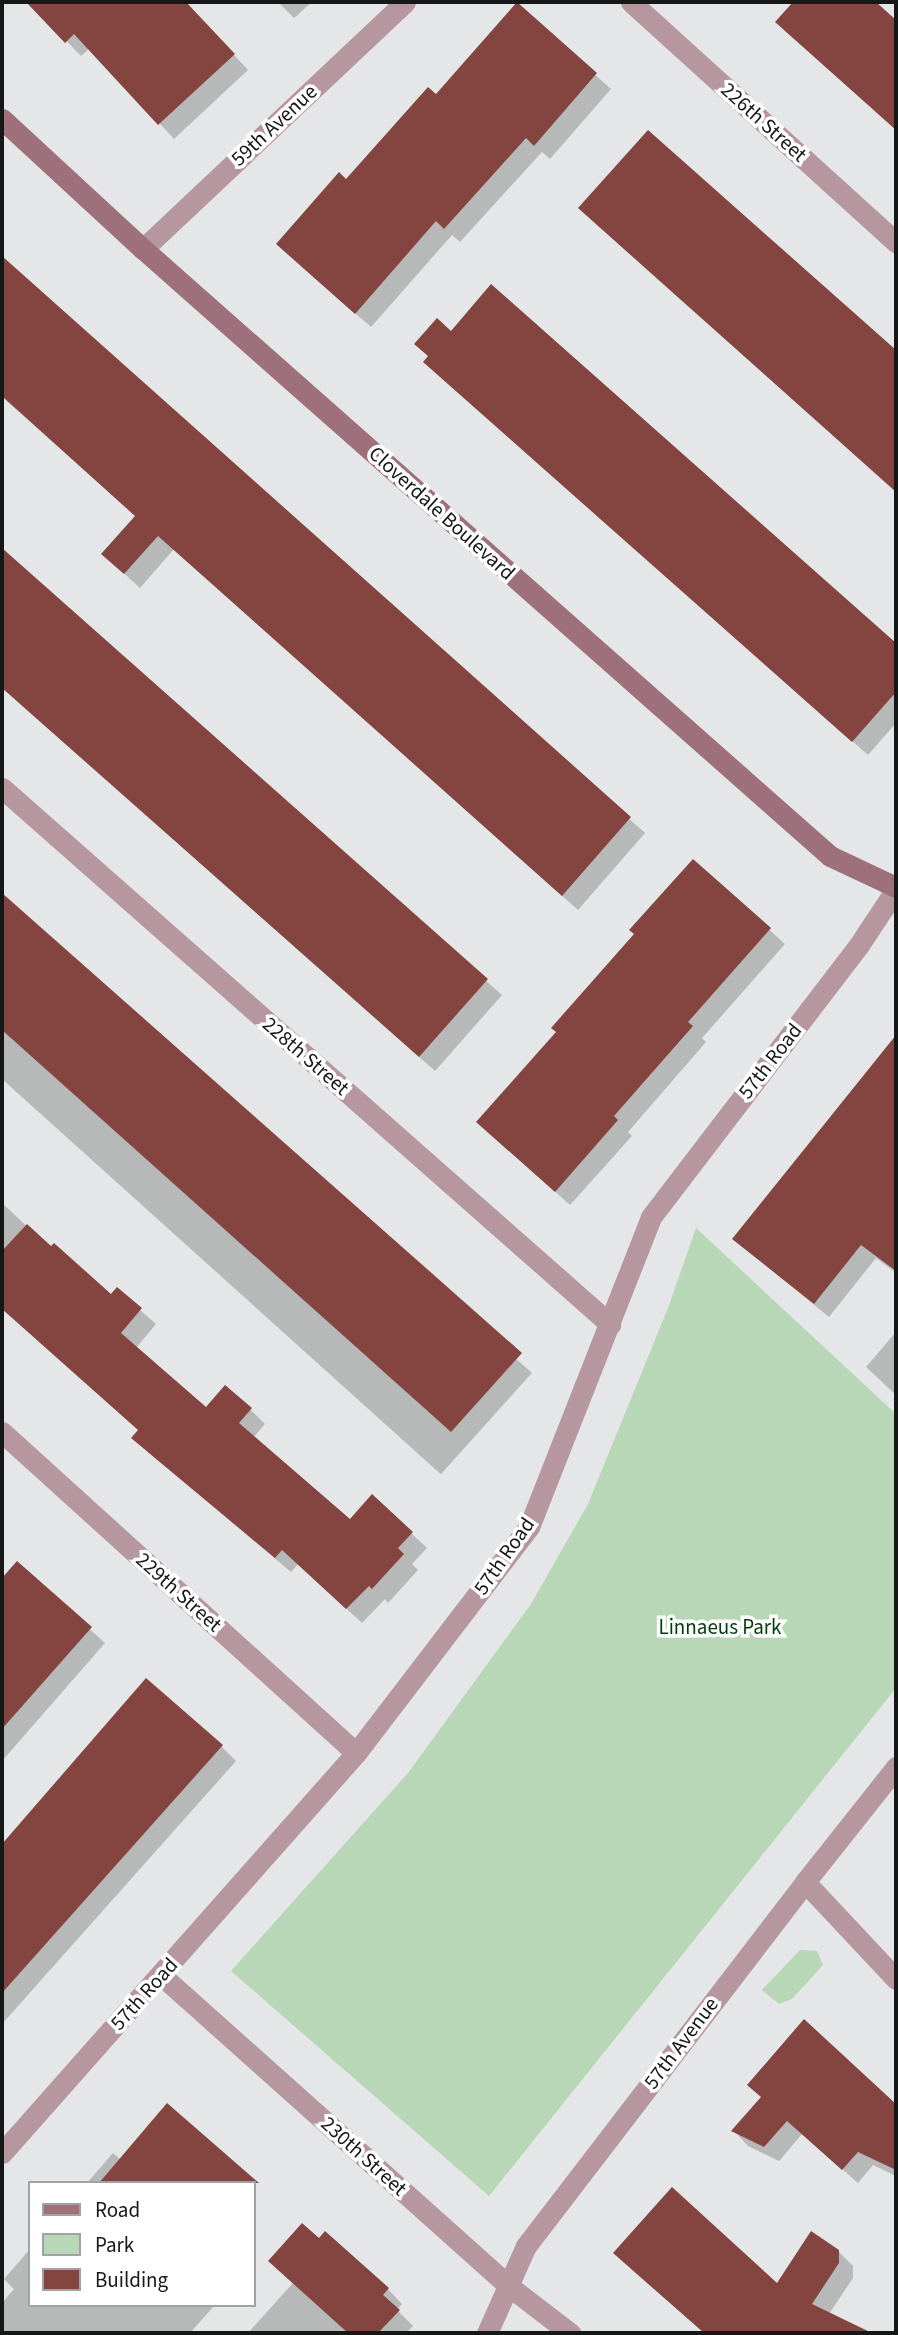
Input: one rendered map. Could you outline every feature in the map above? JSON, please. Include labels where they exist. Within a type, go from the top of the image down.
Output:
[{"type":"street","name":"59th Avenue","points":[[143,248],[405,2]]},
{"type":"street","name":"226th Street","points":[[631,2],[896,242]]},
{"type":"street","name":"Cloverdale Boulevard","points":[[2,119],[143,248],[830,856],[896,888]]},
{"type":"street","name":"228th Street","points":[[2,788],[610,1324]]},
{"type":"street","name":"57th Road","points":[[2,2153],[356,1753],[529,1527],[650,1217],[859,945],[896,888]]},
{"type":"street","name":"229th Street","points":[[2,1432],[356,1753]]},
{"type":"street","name":"57th Avenue","points":[[487,2333],[532,2238],[896,1767]]},
{"type":"street","points":[[805,1882],[896,1979]]},
{"type":"street","name":"230th Street","points":[[161,1975],[510,2287],[570,2333]]},
{"type":"green space","name":"Linnaeus Park","points":[[696,1228],[896,1414],[896,1688],[489,2196],[231,1971],[408,1773],[531,1604],[588,1504],[668,1308]]},
{"type":"green space","points":[[800,1950],[817,1951],[823,1965],[792,1999],[779,2004],[762,1990]]},
{"type":"building","points":[[26,2],[186,2],[235,54],[158,125],[74,34],[65,43]]},
{"type":"building","points":[[517,2],[597,73],[534,146],[526,138],[444,229],[436,221],[355,314],[276,244],[339,172],[346,179],[428,87],[436,94]]},
{"type":"building","points":[[793,2],[876,2],[896,20],[896,130],[775,22]]},
{"type":"building","points":[[648,130],[896,350],[896,492],[578,208]]},
{"type":"building","points":[[2,256],[631,817],[562,896],[158,536],[124,574],[101,554],[135,516],[2,396]]},
{"type":"building","points":[[491,284],[896,643],[896,692],[852,742],[423,362],[428,356],[414,344],[437,318],[451,331]]},
{"type":"building","points":[[2,548],[488,979],[419,1057],[2,688]]},
{"type":"building","points":[[693,859],[771,928],[688,1022],[693,1026],[614,1116],[618,1120],[555,1192],[476,1122],[556,1032],[551,1028],[634,934],[629,930]]},
{"type":"building","points":[[2,893],[522,1353],[451,1432],[2,1030]]},
{"type":"building","points":[[896,1035],[896,1271],[861,1245],[814,1304],[732,1239]]},
{"type":"building","points":[[27,1224],[51,1246],[54,1243],[111,1294],[117,1287],[142,1308],[121,1333],[206,1407],[225,1385],[252,1408],[239,1423],[350,1519],[372,1494],[413,1532],[398,1548],[404,1554],[372,1589],[369,1586],[346,1609],[282,1550],[275,1558],[131,1438],[138,1430],[2,1309],[2,1251]]},
{"type":"building","points":[[17,1561],[92,1627],[2,1729],[2,1578]]},
{"type":"building","points":[[146,1678],[223,1745],[2,1993],[2,1844]]},
{"type":"building","points":[[804,2019],[896,2104],[896,2170],[858,2152],[842,2170],[787,2121],[764,2147],[731,2131],[761,2097],[747,2085]]},
{"type":"building","points":[[167,2103],[259,2183],[256,2181],[101,2181]]},
{"type":"building","points":[[672,2187],[777,2283],[811,2231],[839,2250],[839,2263],[812,2304],[872,2333],[704,2333],[613,2253]]},
{"type":"building","points":[[302,2223],[319,2238],[325,2231],[389,2288],[383,2295],[400,2310],[378,2333],[348,2333],[268,2261]]}]
